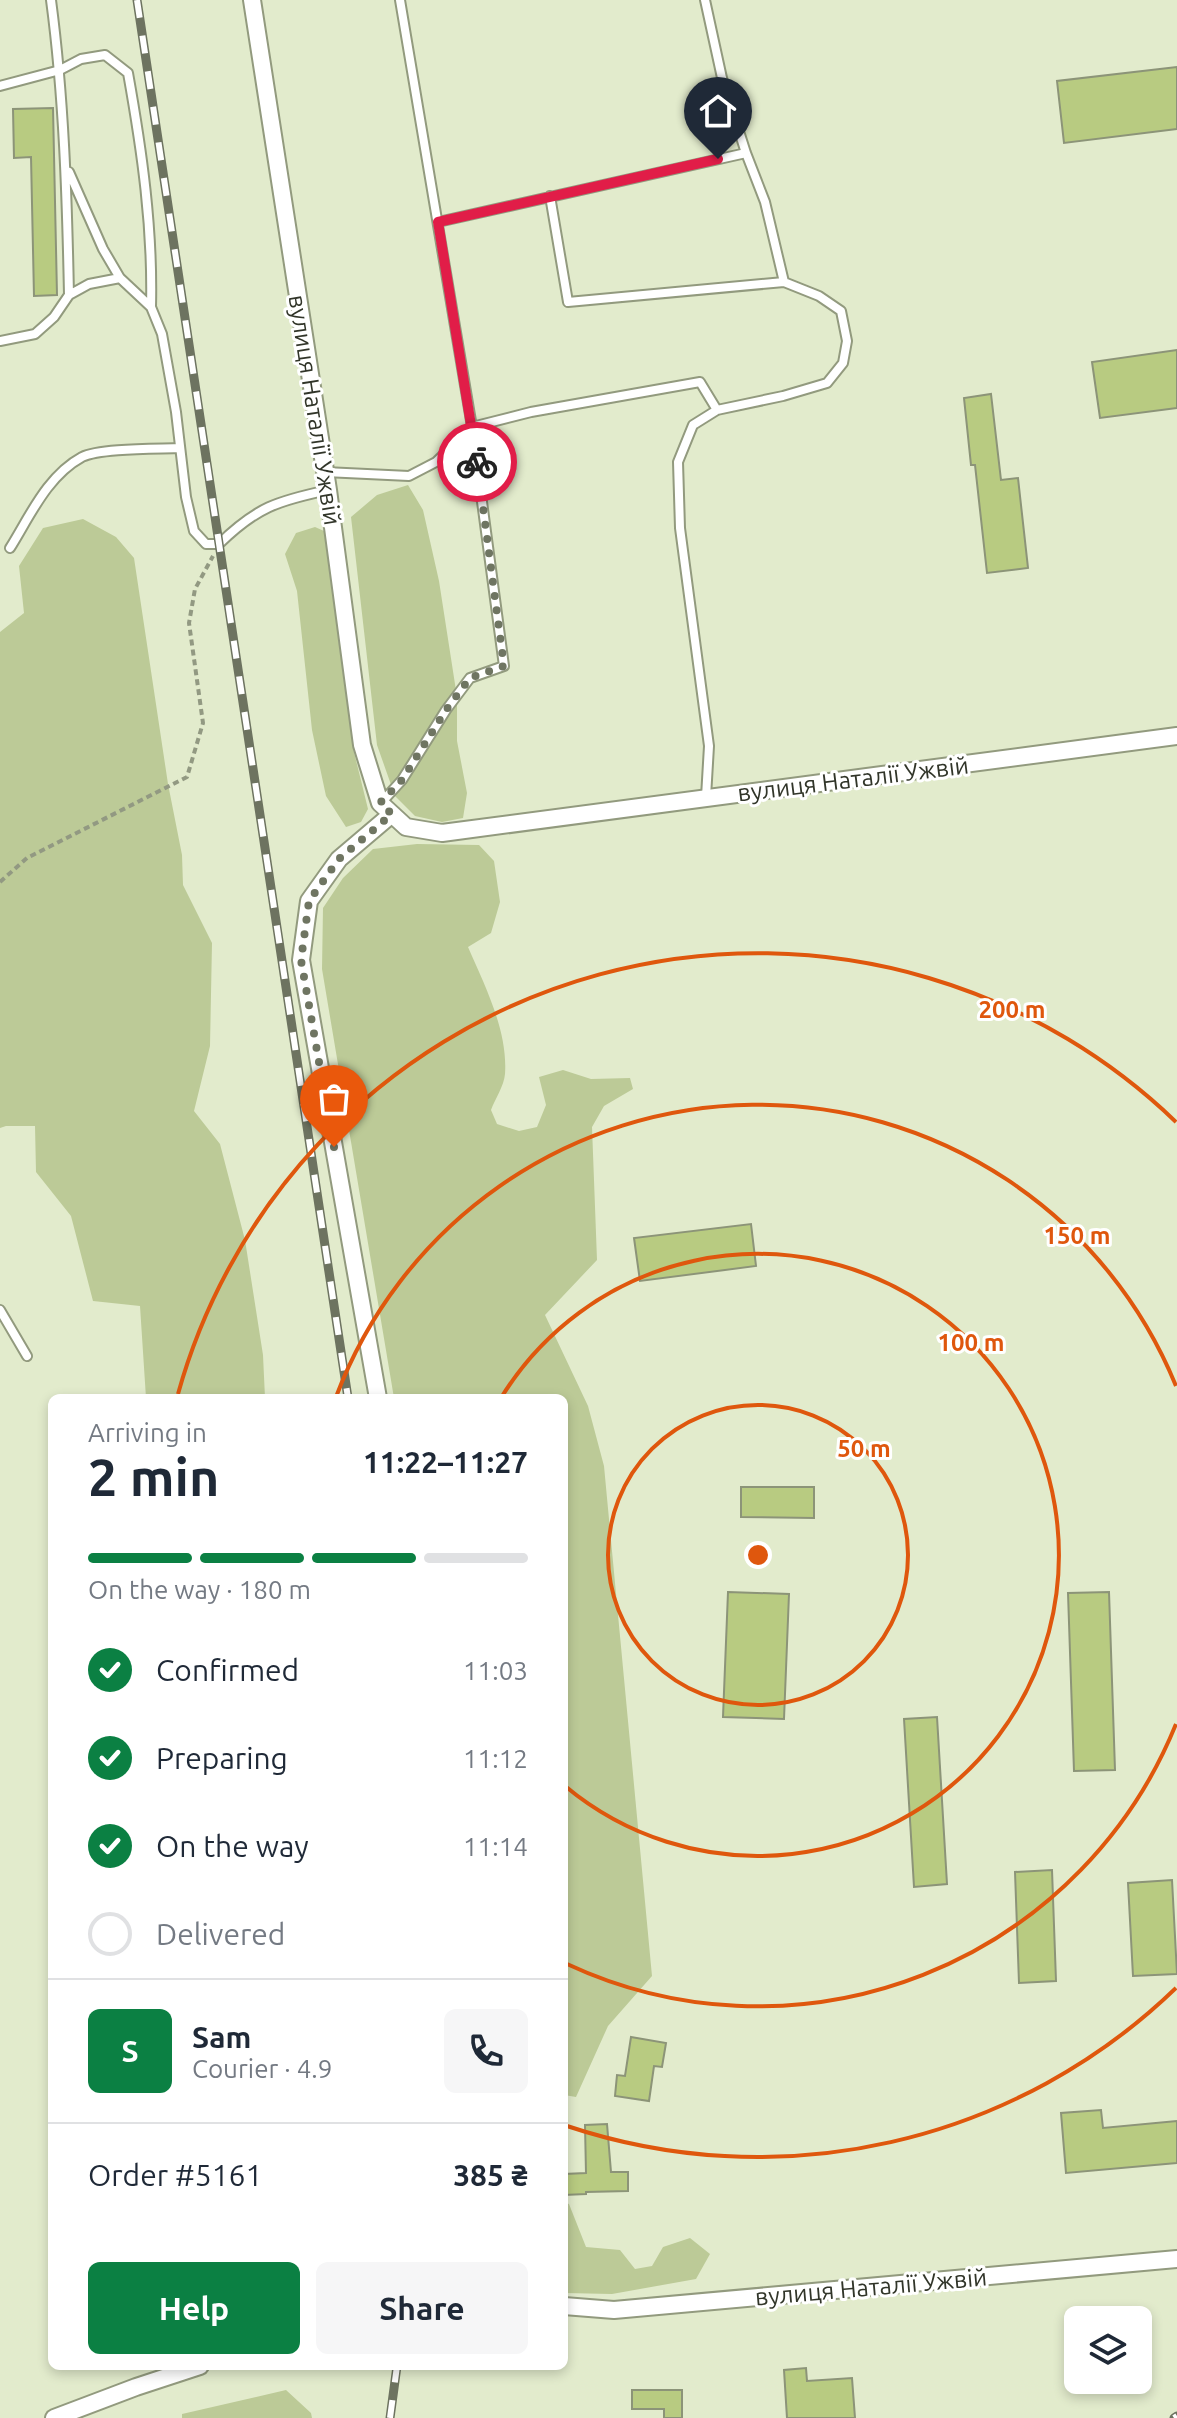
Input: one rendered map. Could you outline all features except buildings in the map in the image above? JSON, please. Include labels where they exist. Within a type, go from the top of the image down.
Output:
[{"type":"street","name":"вулиця Наталії Ужвій","points":[[252,0],[328,490],[362,745],[386,809],[406,827],[442,833],[1177,736]]},
{"type":"street","points":[[377,1394],[301,960],[309,901],[339,859],[386,809]]},
{"type":"street","name":"вулиця Наталії Ужвій","points":[[568,2306],[614,2310],[1177,2259]]},
{"type":"street","points":[[54,2418],[189,2370]]},
{"type":"lane","points":[[51,0],[67,167],[69,295]]},
{"type":"lane","points":[[386,809],[446,710],[470,678],[504,666],[472,427],[400,0]]},
{"type":"lane","points":[[705,0],[722,78],[765,202],[784,282]]},
{"type":"lane","points":[[0,86],[60,70],[81,59],[105,55],[128,73],[143,153],[152,268],[151,307],[162,334],[186,497],[194,531],[206,544],[219,544],[261,509],[287,499],[328,490]]},
{"type":"lane","points":[[438,222],[746,153]]},
{"type":"lane","points":[[67,167],[103,249],[120,278],[151,307]]},
{"type":"lane","points":[[550,196],[568,302],[784,282],[819,296],[841,311],[847,341],[843,363],[827,383],[717,410],[693,425],[678,462],[680,528],[709,746],[706,798]]},
{"type":"lane","points":[[0,341],[35,334],[54,317],[69,295],[89,284],[120,278]]},
{"type":"lane","points":[[324,472],[409,476],[436,462],[472,427],[531,412],[700,382],[717,410]]},
{"type":"lane","points":[[10,548],[50,482],[83,456],[125,450],[180,448]]},
{"type":"lane","points":[[0,1310],[27,1356]]},
{"type":"path","points":[[0,882],[27,858],[187,777],[203,723],[189,623],[195,589],[219,544]]},
{"type":"green space","points":[[408,485],[423,510],[439,581],[457,697],[457,741],[467,793],[463,818],[442,822],[415,816],[395,796],[377,745],[351,517],[377,495]]},
{"type":"green space","points":[[83,519],[116,537],[134,558],[168,784],[182,855],[183,885],[212,943],[210,1046],[194,1111],[220,1144],[245,1240],[263,1355],[265,1394],[146,1394],[140,1306],[93,1301],[71,1216],[36,1172],[35,1126],[0,1128],[0,632],[24,613],[19,566],[43,528]]},
{"type":"green space","points":[[315,527],[324,531],[353,748],[368,809],[361,822],[346,827],[326,796],[312,730],[297,591],[285,554],[296,533]]},
{"type":"green space","points":[[417,844],[479,845],[494,861],[500,902],[491,933],[468,947],[494,1009],[503,1042],[504,1079],[491,1110],[497,1124],[519,1131],[537,1127],[546,1105],[539,1077],[563,1070],[591,1079],[630,1078],[633,1089],[604,1106],[592,1127],[597,1260],[545,1315],[588,1406],[604,1466],[652,1976],[608,2026],[576,2097],[568,2096],[568,1394],[393,1394],[322,969],[323,908],[343,878],[373,849]]},
{"type":"green space","points":[[568,2204],[586,2247],[620,2250],[635,2269],[652,2266],[663,2247],[690,2238],[710,2254],[696,2279],[612,2294],[568,2293]]},
{"type":"green space","points":[[286,2390],[311,2413],[312,2418],[182,2418],[182,2414]]},
{"type":"railway","points":[[137,0],[347,1394]]},
{"type":"railway","points":[[390,2418],[396,2370]]},
{"type":"way so far","points":[[334,1147],[301,960],[309,901],[339,859],[392,814],[380,803],[402,780],[470,678],[504,666],[477,462]]},
{"type":"route","points":[[477,462],[438,222],[718,159]]}]
